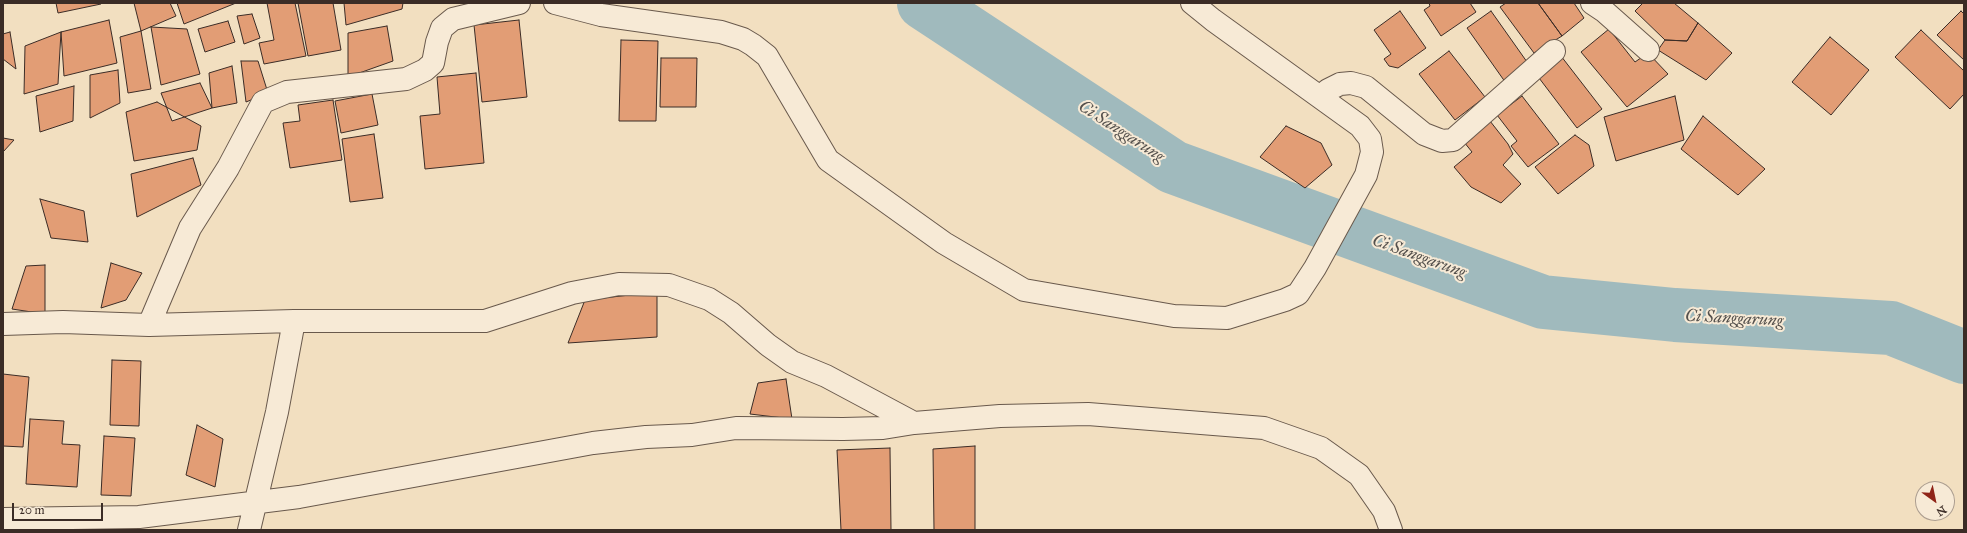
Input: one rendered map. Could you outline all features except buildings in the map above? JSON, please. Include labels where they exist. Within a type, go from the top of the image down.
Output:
[{"type":"street","points":[[149,325],[190,228],[228,168],[263,102],[287,92],[406,80],[425,70],[433,63],[437,42],[442,28],[453,19],[519,3]]},
{"type":"street","points":[[554,3],[601,15],[721,32],[743,39],[753,45],[767,56],[828,160],[944,243],[1024,290],[1174,316],[1227,318],[1285,300],[1298,294],[1315,268],[1366,175],[1372,152],[1370,139],[1360,126],[1213,20],[1192,3]]},
{"type":"street","points":[[1592,3],[1604,11],[1648,50]]},
{"type":"street","points":[[1320,97],[1328,90],[1340,84],[1351,83],[1366,86],[1424,134],[1442,141],[1453,140],[1554,51]]},
{"type":"street","points":[[3,324],[63,322],[149,325],[294,321],[485,321],[572,293],[619,284],[669,285],[709,299],[731,313],[768,345],[792,362],[839,383],[914,423]]},
{"type":"street","points":[[249,530],[277,412],[294,321]]},
{"type":"street","points":[[3,519],[139,517],[256,501],[299,497],[608,441],[646,437],[692,435],[736,428],[884,428],[914,423],[1000,416],[1088,414],[1264,428],[1321,448],[1359,475],[1384,511],[1391,530]]},
{"type":"waterway","name":"Ci Sanggarung","points":[[924,3],[1173,167],[1543,302],[1675,315],[1891,328],[1964,357]]}]
